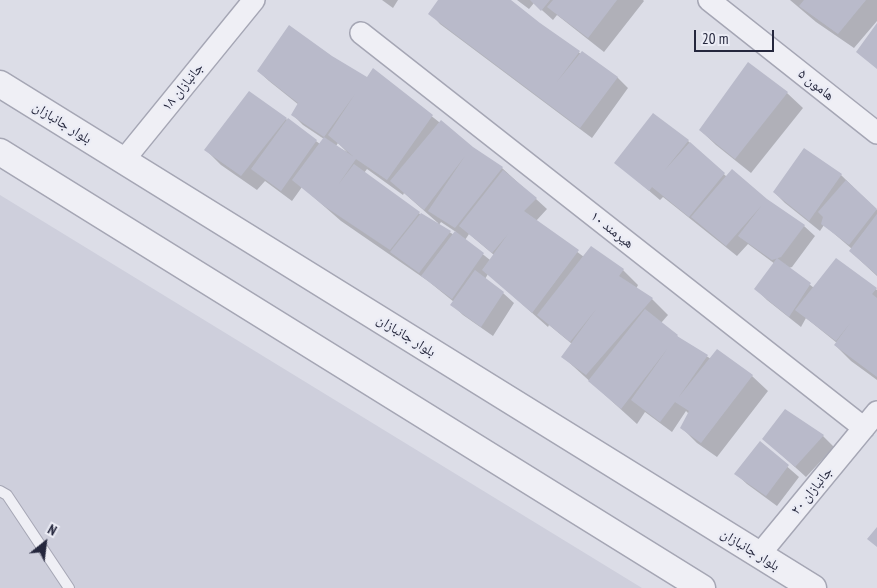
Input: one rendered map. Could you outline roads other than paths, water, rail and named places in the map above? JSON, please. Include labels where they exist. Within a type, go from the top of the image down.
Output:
[{"type":"street","name":"هامون ۵","points":[[709,0],[877,133]]},
{"type":"street","name":"جانبازان ۱۸","points":[[123,161],[248,7]]},
{"type":"street","name":"هیرمند ۱۰","points":[[361,33],[871,420]]},
{"type":"street","name":"بلوار جانبازان","points":[[0,84],[813,588]]},
{"type":"street","points":[[0,152],[702,588]]},
{"type":"street","name":"جانبازان ۲۰","points":[[759,555],[871,420]]},
{"type":"lane","points":[[0,491],[7,496],[69,588]]}]
